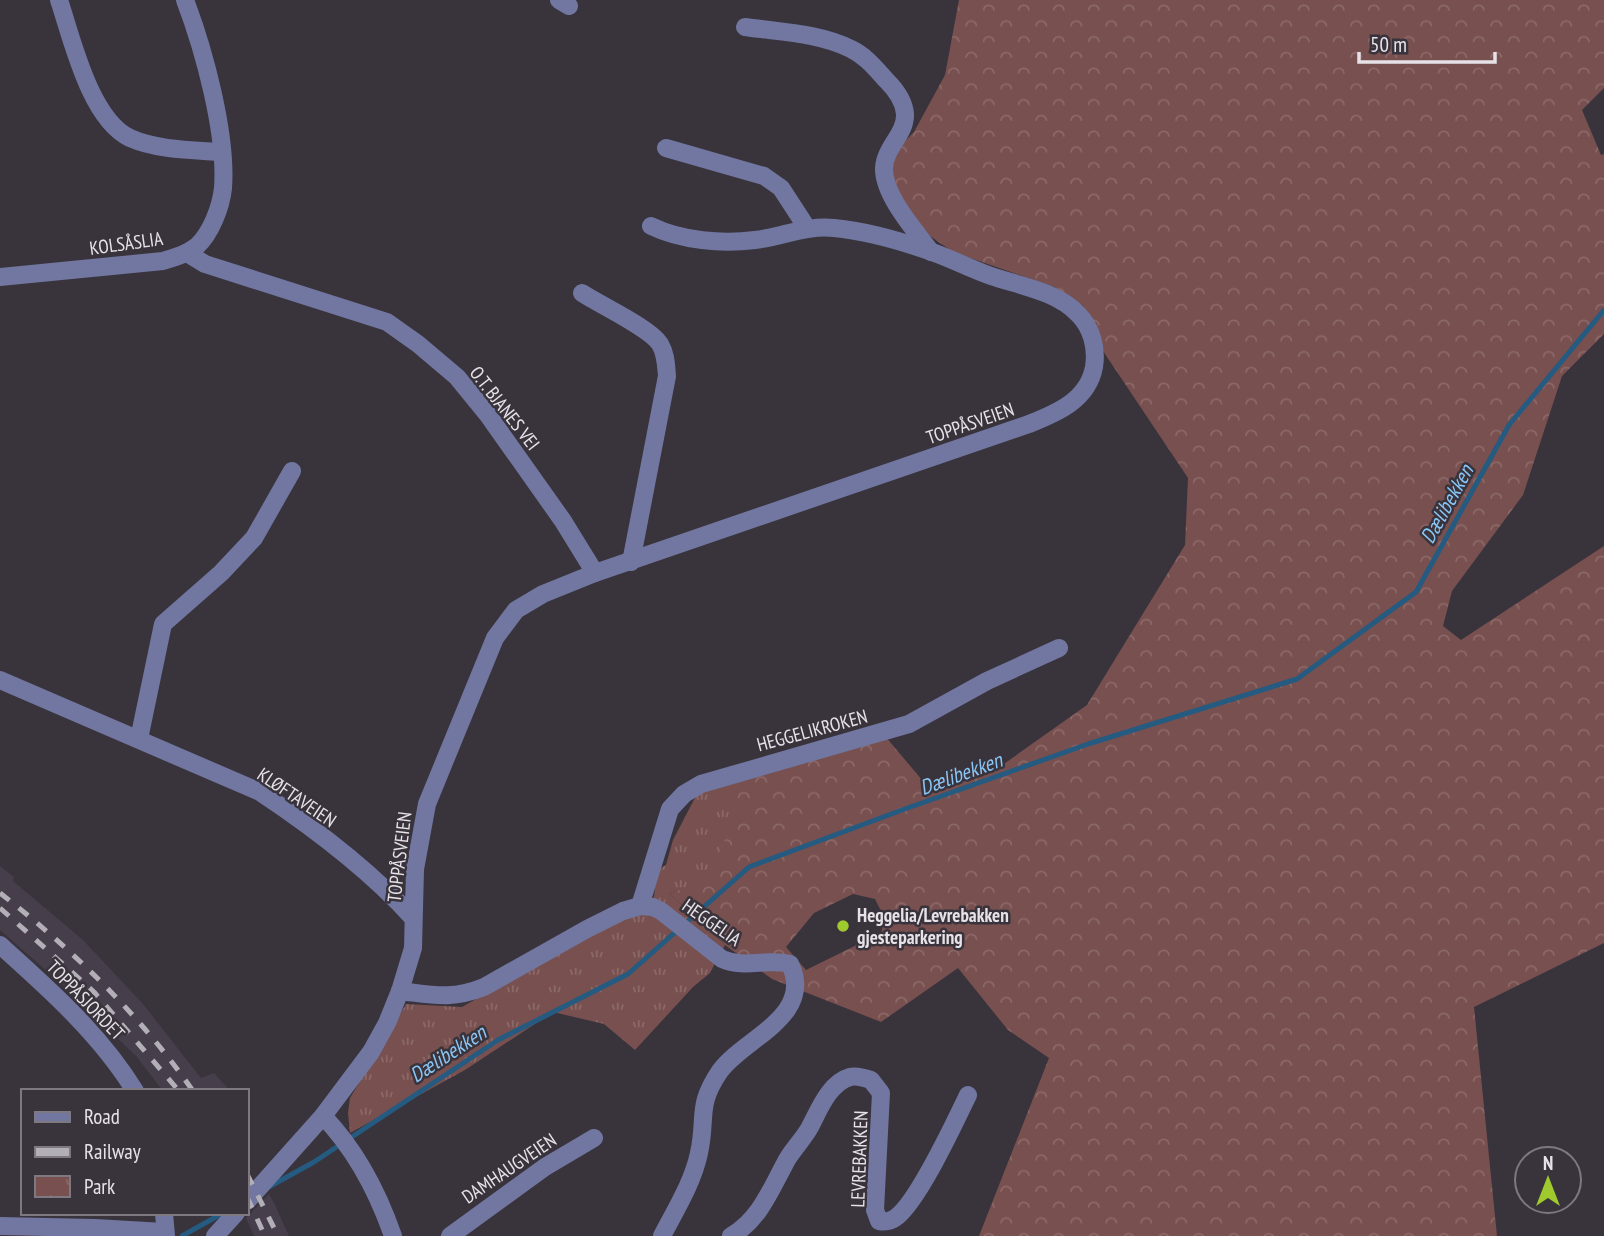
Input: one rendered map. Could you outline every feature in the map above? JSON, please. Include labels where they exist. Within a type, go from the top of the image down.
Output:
[{"type":"street","points":[[58,0],[99,107],[117,130],[153,145],[221,152]]},
{"type":"street","name":"KOLSÅSLIA","points":[[0,277],[141,265],[187,253],[199,243],[219,209],[223,190],[221,152],[206,69],[185,0]]},
{"type":"street","points":[[746,27],[821,39],[851,48],[864,57],[891,85],[900,96],[905,110],[905,122],[889,148],[884,167],[887,185],[931,252]]},
{"type":"street","points":[[666,148],[764,176],[781,188],[807,228]]},
{"type":"street","name":"TOPPÅSVEIEN","points":[[248,1200],[323,1116],[371,1052],[400,991],[413,948],[415,869],[427,804],[495,638],[516,610],[543,594],[595,573],[1030,424],[1054,414],[1074,401],[1086,388],[1092,375],[1095,350],[1087,325],[1076,312],[1052,296],[989,276],[931,252],[834,228],[807,228],[755,240],[717,240],[676,236],[651,226]]},
{"type":"street","name":"O.T. BJANES VEI","points":[[187,253],[205,264],[387,322],[418,344],[457,377],[488,415],[563,521],[595,573]]},
{"type":"street","points":[[582,293],[648,332],[659,342],[665,355],[667,376],[631,562]]},
{"type":"street","points":[[139,739],[163,624],[221,573],[254,538],[292,471]]},
{"type":"street","name":"HEGGELIKROKEN","points":[[646,906],[670,809],[684,794],[701,784],[909,724],[986,681],[1059,648]]},
{"type":"street","name":"KLØFTAVEIEN","points":[[0,680],[260,792],[374,879],[413,918]]},
{"type":"street","points":[[400,991],[452,997],[468,993],[484,987],[587,929],[646,906]]},
{"type":"street","name":"HEGGELIA","points":[[646,906],[733,964],[745,965],[763,961],[790,964],[796,977],[797,989],[789,1007],[763,1034],[725,1065],[710,1086],[702,1107],[700,1151],[692,1176],[663,1236]]},
{"type":"street","name":"TOPPÅSJORDET","points":[[0,945],[105,1047],[134,1089]]},
{"type":"street","name":"LEVREBAKKEN","points":[[731,1236],[748,1223],[763,1206],[786,1162],[809,1130],[828,1096],[838,1084],[849,1077],[871,1080],[881,1093],[876,1210],[879,1221],[895,1219],[906,1208],[968,1095]]},
{"type":"street","points":[[323,1116],[356,1157],[393,1236]]},
{"type":"street","name":"DAMHAUGVEIEN","points":[[450,1236],[545,1167],[594,1138]]},
{"type":"street","points":[[0,1226],[165,1234],[164,1215]]},
{"type":"street","points":[[215,1236],[234,1215]]},
{"type":"shaded area","points":[[0,866],[14,877],[13,881],[83,940],[143,1004],[201,1078],[214,1073],[228,1089],[161,1089],[137,1057],[62,984],[0,930]]},
{"type":"shaded area","points":[[269,1194],[289,1236],[254,1236],[246,1218]]},
{"type":"green space","points":[[959,0],[1604,0],[1604,88],[1582,110],[1601,155],[1604,154],[1604,334],[1562,376],[1523,495],[1452,591],[1443,626],[1461,640],[1604,546],[1604,943],[1474,1007],[1497,1236],[979,1236],[1049,1058],[1008,1030],[958,968],[881,1022],[772,979],[725,945],[669,893],[706,881],[729,775],[885,736],[928,787],[1001,766],[1087,705],[1185,545],[1188,478],[1101,348],[1083,306],[1054,287],[953,252],[930,236],[905,206],[889,169],[895,151],[914,132],[945,75]],"holes":[[[853,894],[875,899],[885,919],[881,933],[806,970],[786,947],[814,913]]]},
{"type":"green space","points":[[729,775],[740,806],[706,882],[669,893],[725,945],[710,973],[693,987],[635,1050],[604,1024],[553,1012],[465,1070],[350,1133],[350,1098],[406,1004],[462,1007],[654,897],[657,870],[666,865],[673,840],[698,792]]},
{"type":"waterway","name":"Dælibekken","points":[[267,1188],[314,1162],[498,1040],[628,974],[749,867],[1088,744],[1297,679],[1416,592],[1509,425],[1604,310]]},
{"type":"waterway","name":"Dælibekken","points":[[182,1236],[219,1215]]},
{"type":"railway","points":[[0,893],[53,937],[104,985],[151,1036],[192,1089]]},
{"type":"railway","points":[[0,908],[94,992],[177,1089]]},
{"type":"railway","points":[[248,1176],[278,1236]]},
{"type":"railway","points":[[248,1199],[265,1236]]},
{"type":"place","name":"Heggelia/Levrebakken gjesteparkering","points":[[843,926]]}]
